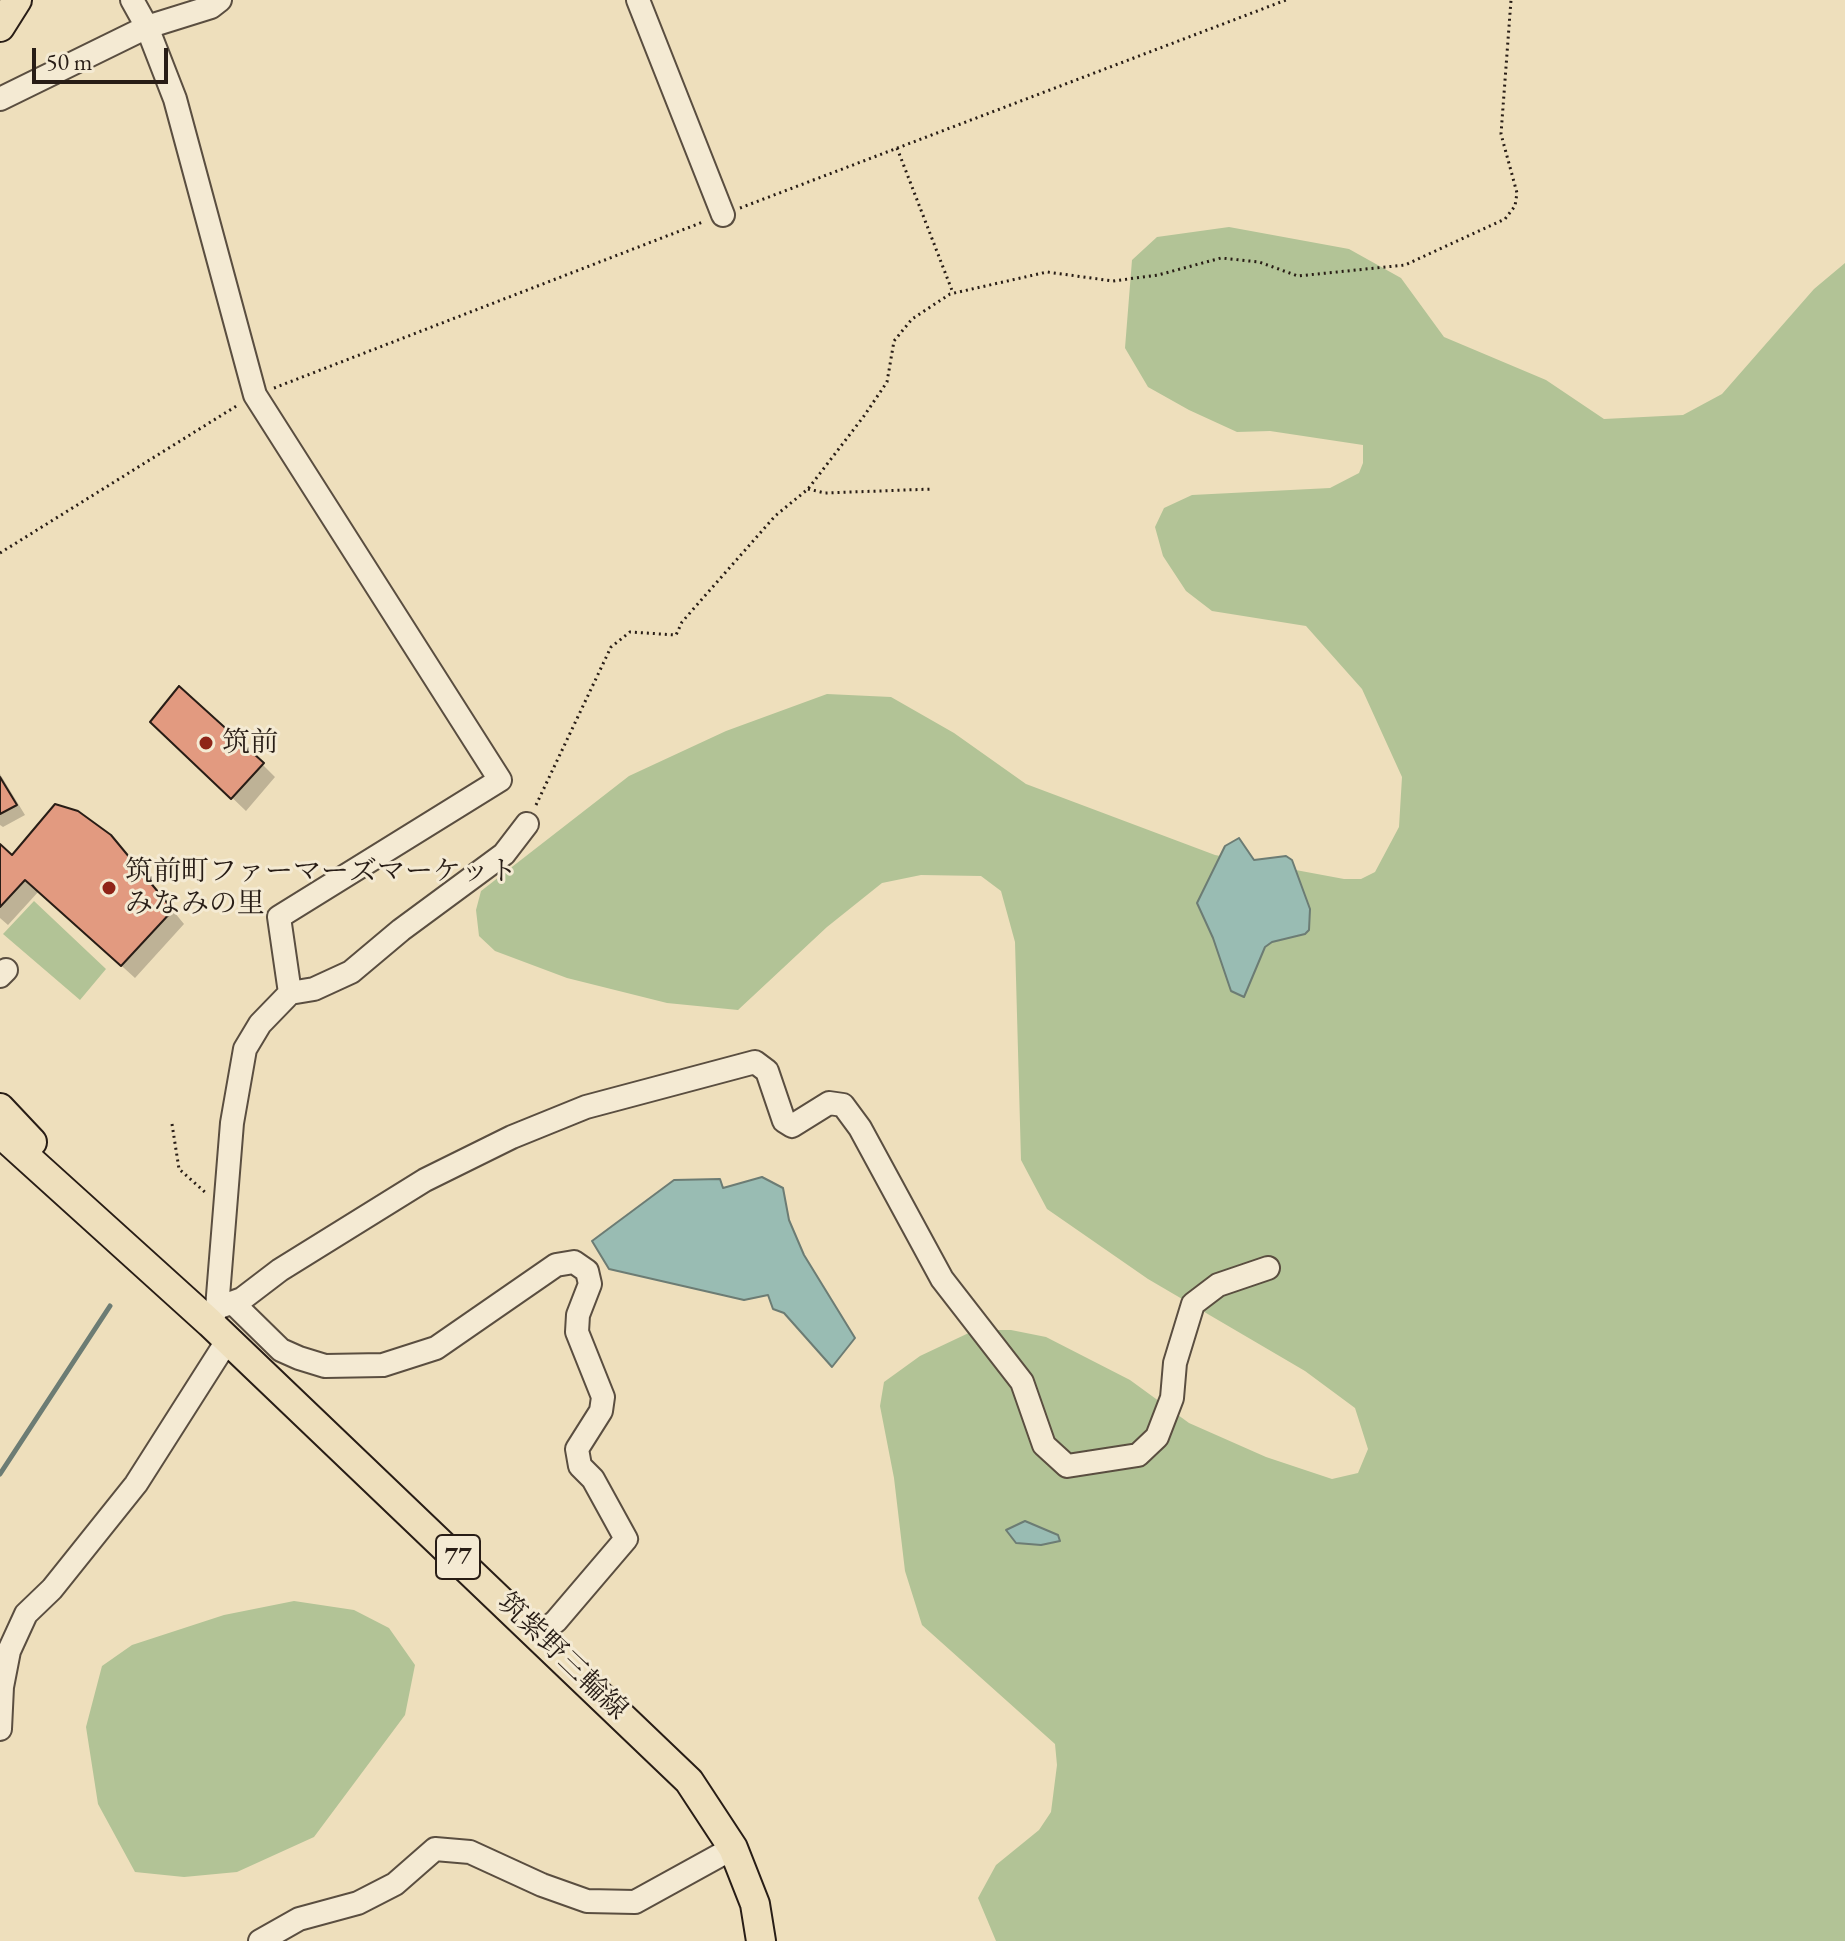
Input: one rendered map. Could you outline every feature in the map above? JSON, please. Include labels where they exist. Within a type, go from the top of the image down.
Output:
[{"type":"main road","points":[[0,27],[17,0]]},
{"type":"main road","name":"筑紫野三輪線","points":[[1,1125],[92,1217],[222,1319],[689,1781],[733,1848],[755,1904],[761,1941]]},
{"type":"street","points":[[132,0],[147,27],[175,99],[255,395],[500,780],[279,917],[290,993]]},
{"type":"street","points":[[0,99],[147,27],[211,7],[220,0]]},
{"type":"street","points":[[638,0],[723,215]]},
{"type":"street","points":[[0,1729],[2,1687],[9,1651],[26,1614],[52,1589],[136,1484],[222,1319],[232,1123],[245,1049],[260,1024],[290,993],[314,989],[351,972],[401,930],[504,854],[527,824]]},
{"type":"street","points":[[222,1319],[425,1180],[512,1137],[586,1107],[755,1062],[767,1071],[784,1121],[792,1126],[829,1103],[843,1105],[860,1128],[942,1279],[1022,1382],[1044,1445],[1067,1466],[1138,1455],[1157,1437],[1172,1398],[1175,1363],[1193,1304],[1218,1285],[1268,1268]]},
{"type":"street","points":[[222,1319],[281,1350],[325,1366],[383,1365],[436,1348],[556,1265],[574,1262],[587,1271],[590,1284],[578,1315],[577,1332],[603,1397],[601,1411],[577,1449],[580,1466],[593,1479],[626,1539],[556,1621],[539,1635]]},
{"type":"street","points":[[260,1941],[299,1919],[358,1903],[395,1884],[435,1849],[470,1852],[542,1885],[587,1901],[635,1902],[733,1848]]},
{"type":"path","points":[[0,553],[255,395],[1286,0]]},
{"type":"path","points":[[527,824],[611,647],[630,632],[676,635],[682,622],[775,516],[808,489],[887,382],[894,341],[912,319],[953,293],[1047,272],[1113,281],[1158,275],[1221,258],[1259,262],[1298,276],[1405,265],[1505,219],[1515,206],[1517,193],[1501,134],[1511,0]]},
{"type":"path","points":[[897,148],[953,293]]},
{"type":"path","points":[[808,489],[825,493],[933,489]]},
{"type":"path","points":[[172,1124],[179,1169],[192,1184],[226,1202]]},
{"type":"green space","points":[[1229,227],[1349,249],[1401,278],[1444,337],[1546,380],[1604,419],[1683,415],[1722,394],[1814,289],[1845,263],[1845,1941],[996,1941],[978,1898],[996,1865],[1039,1830],[1051,1812],[1057,1765],[1055,1744],[922,1625],[905,1571],[894,1478],[880,1406],[884,1382],[920,1356],[975,1330],[1011,1330],[1046,1337],[1130,1380],[1189,1423],[1266,1457],[1332,1479],[1358,1473],[1368,1449],[1355,1408],[1305,1371],[1148,1279],[1047,1209],[1021,1160],[1015,942],[1001,891],[981,876],[921,875],[882,883],[827,927],[738,1010],[667,1003],[567,978],[495,951],[479,936],[476,910],[481,891],[629,776],[726,731],[827,694],[891,697],[954,733],[1026,784],[1215,855],[1344,879],[1361,879],[1375,872],[1399,827],[1402,777],[1362,689],[1306,626],[1212,611],[1186,591],[1163,556],[1155,527],[1164,508],[1192,495],[1330,488],[1359,473],[1363,463],[1363,445],[1270,431],[1237,432],[1189,410],[1148,387],[1125,348],[1132,260],[1157,237]]},
{"type":"green space","points":[[34,901],[106,969],[80,1000],[3,934]]},
{"type":"green space","points":[[294,1601],[354,1610],[389,1628],[415,1665],[405,1715],[314,1837],[237,1872],[184,1877],[135,1872],[98,1804],[86,1727],[102,1666],[132,1645],[224,1615]]},
{"type":"water","points":[[1239,838],[1254,860],[1286,856],[1292,860],[1310,909],[1309,930],[1305,934],[1272,942],[1265,947],[1244,997],[1231,991],[1197,903],[1225,846]]},
{"type":"water","points":[[762,1177],[783,1188],[789,1220],[804,1255],[855,1338],[832,1367],[784,1313],[773,1309],[768,1295],[744,1300],[609,1269],[592,1241],[674,1180],[720,1179],[723,1188]]},
{"type":"water","points":[[1025,1521],[1058,1535],[1060,1541],[1041,1545],[1016,1543],[1006,1530]]},
{"type":"building","points":[[179,686],[264,763],[231,799],[150,722]]},
{"type":"building","points":[[0,777],[17,805],[0,814]]},
{"type":"building","points":[[55,804],[78,811],[111,835],[173,910],[121,966],[25,880],[0,907],[0,844],[12,855]]},
{"type":"waterway","points":[[0,1474],[110,1306]]},
{"type":"place","name":"筑前","points":[[206,743]]},
{"type":"place","name":"筑前町ファーマーズマーケット みなみの里","points":[[109,888]]}]
